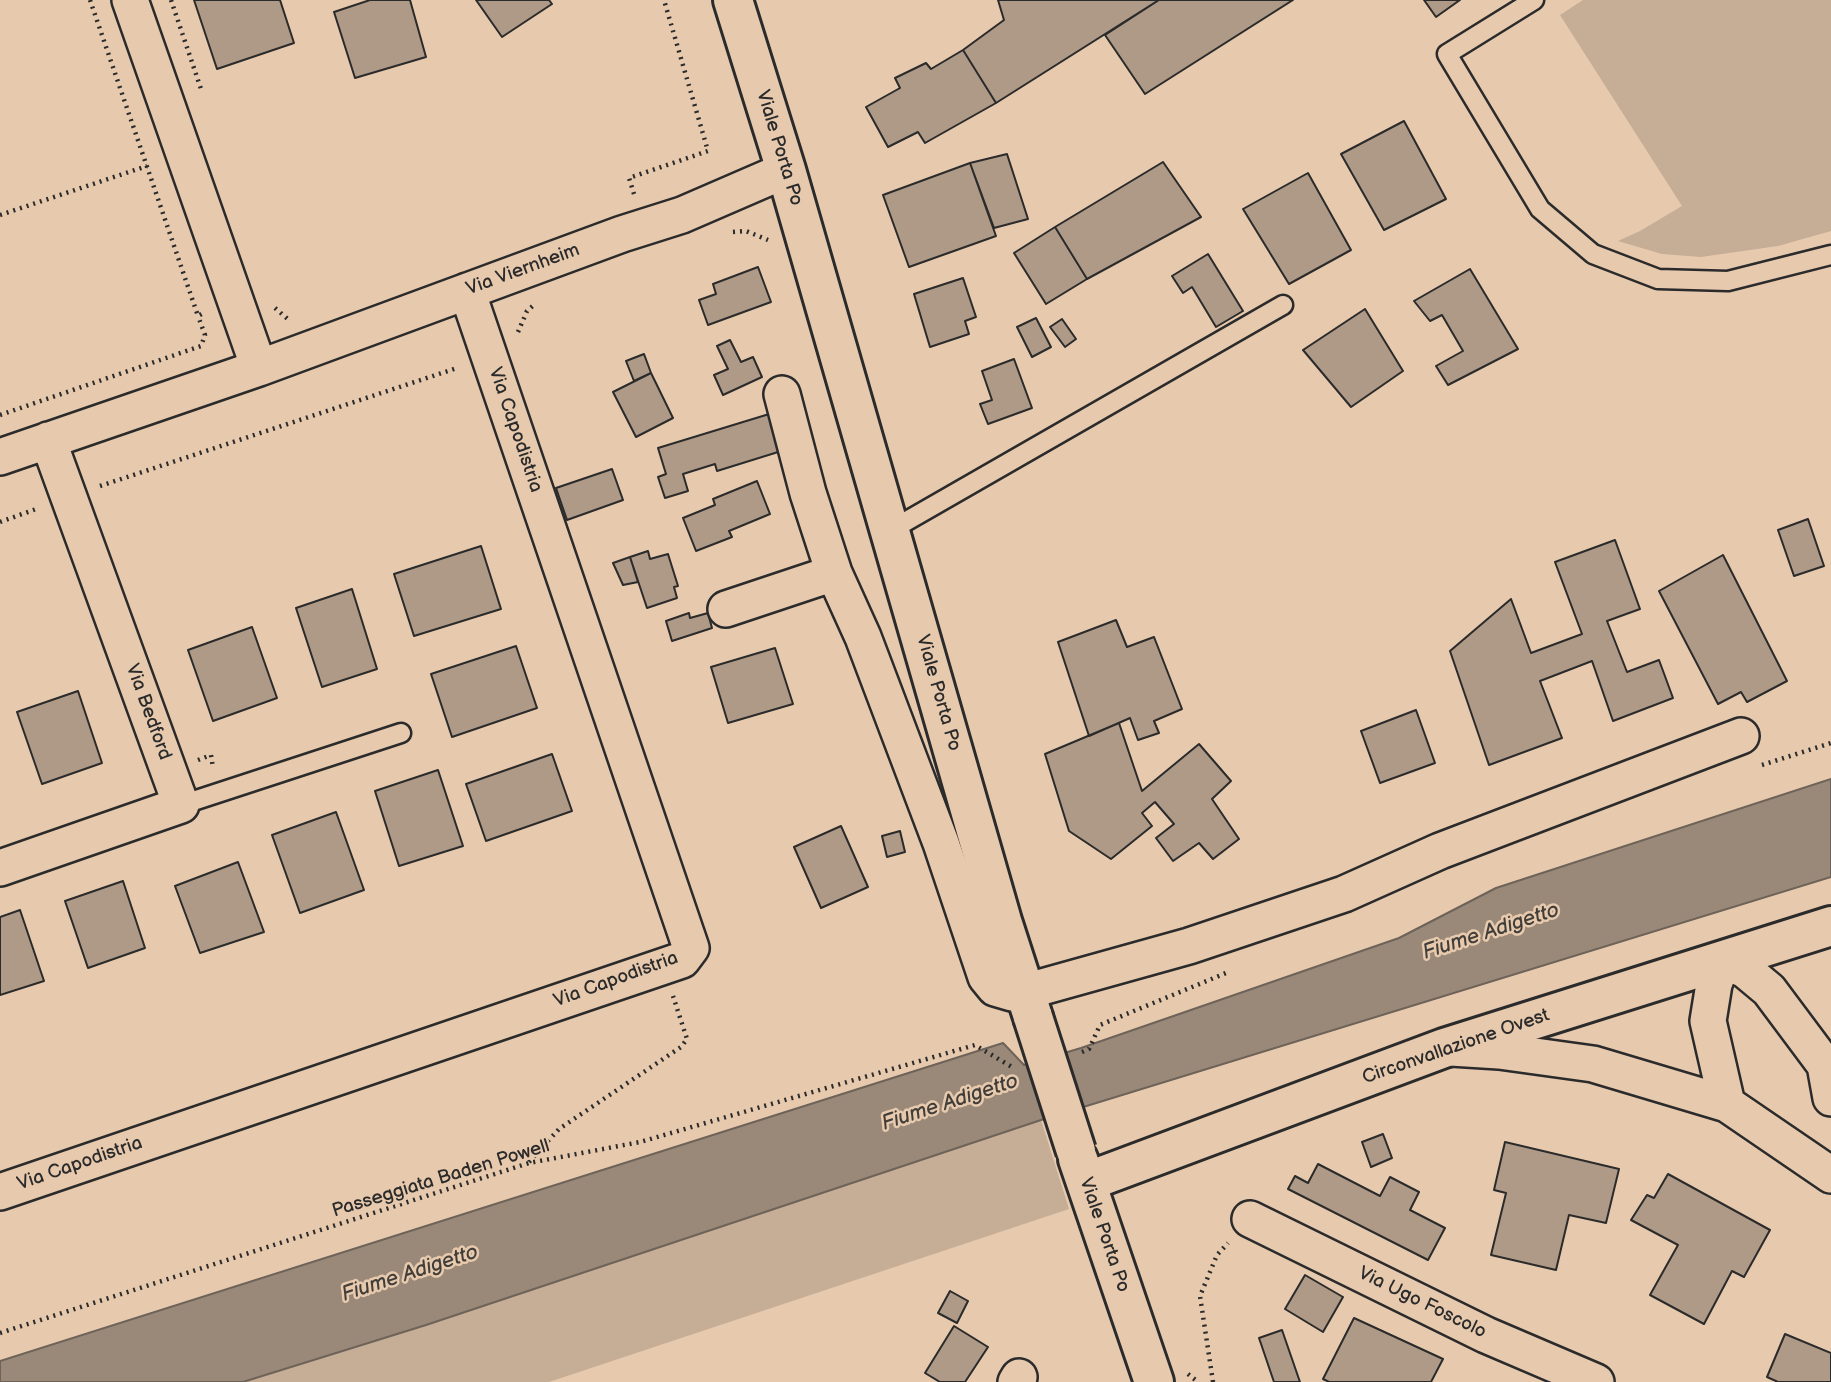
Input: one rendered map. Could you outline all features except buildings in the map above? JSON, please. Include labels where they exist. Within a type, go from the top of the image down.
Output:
[{"type":"main road","name":"Viale Porta Po","points":[[733,0],[786,170],[1028,1004],[1154,1382]]},
{"type":"main road","name":"Circonvallazione Ovest","points":[[1081,1167],[1444,1048],[1831,926]]},
{"type":"street","points":[[130,0],[184,154],[217,311],[258,368]]},
{"type":"street","name":"Via Viernheim","points":[[0,457],[258,368],[622,234],[682,215],[786,170]]},
{"type":"street","name":"Via Capodistria","points":[[0,1192],[681,960],[691,948],[467,290]]},
{"type":"street","points":[[782,394],[808,493],[834,573],[863,637],[986,977],[995,988],[1012,993],[1028,1004],[1344,894],[1440,851],[1741,736]]},
{"type":"street","name":"Via Bedford","points":[[48,440],[181,805]]},
{"type":"street","points":[[726,609],[834,573]]},
{"type":"street","points":[[0,869],[181,805]]},
{"type":"street","points":[[1727,1104],[1708,1021],[1714,984],[1723,960],[1745,970],[1769,990],[1829,1070]]},
{"type":"street","points":[[1444,1048],[1499,1051],[1593,1064],[1727,1104],[1831,1175]]},
{"type":"street","name":"Via Ugo Foscolo","points":[[1250,1219],[1486,1335],[1596,1382]]},
{"type":"lane","points":[[1534,0],[1447,54],[1540,209],[1593,254],[1658,279],[1728,281],[1831,255]]},
{"type":"lane","points":[[891,530],[1283,305]]},
{"type":"lane","points":[[181,805],[401,733]]},
{"type":"path","points":[[0,415],[201,346],[205,335],[90,0]]},
{"type":"path","points":[[636,199],[629,178],[708,151],[664,0]]},
{"type":"path","points":[[0,215],[184,154]]},
{"type":"path","points":[[732,232],[746,231],[778,244]]},
{"type":"path","points":[[0,522],[69,496],[515,349],[527,311],[544,297]]},
{"type":"path","points":[[198,316],[259,298],[269,302],[290,321],[302,318]]},
{"type":"path","points":[[529,1163],[559,1129],[681,1047],[687,1039],[663,966]]},
{"type":"path","name":"Passeggiata Baden Powell","points":[[0,1333],[529,1163],[640,1142],[975,1045]]},
{"type":"path","points":[[1213,1382],[1200,1296],[1217,1255],[1250,1219]]},
{"type":"shaded area","points":[[1583,0],[1831,0],[1831,231],[1778,246],[1701,257],[1662,254],[1618,241],[1682,206],[1560,15]]},
{"type":"shaded area","points":[[1041,1120],[1069,1209],[549,1382],[243,1382],[426,1325]]},
{"type":"water","name":"Fiume Adigetto","points":[[1831,779],[1831,877],[1041,1120],[426,1325],[243,1382],[0,1382],[0,1361],[1003,1043],[1024,1065],[1081,1048],[1399,938],[1496,888]]}]
